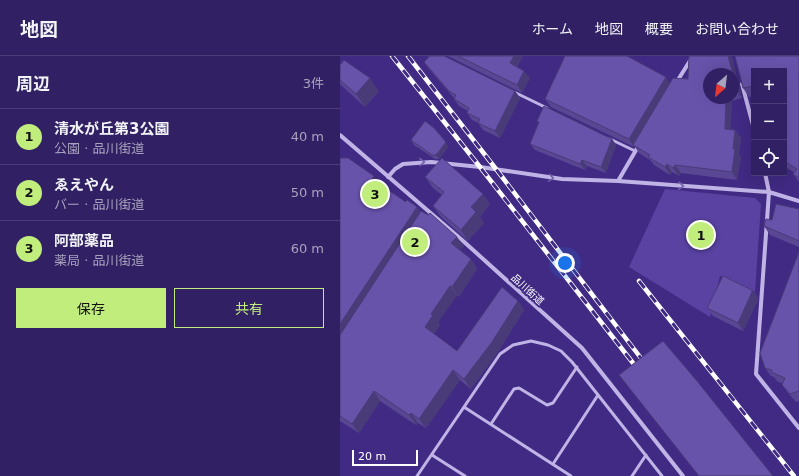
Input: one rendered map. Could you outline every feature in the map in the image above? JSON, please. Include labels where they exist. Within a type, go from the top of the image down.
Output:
[{"type":"street","points":[[672,90],[692,56]]},
{"type":"street","points":[[740,77],[751,118]]},
{"type":"street","name":"品川街道","points":[[340,135],[462,240],[582,348],[683,476]]},
{"type":"street","points":[[618,181],[643,138]]},
{"type":"street","points":[[388,176],[403,164],[431,162],[480,167],[562,180],[618,181],[769,192],[799,201]]},
{"type":"street","points":[[766,176],[769,192],[756,374],[799,426]]},
{"type":"lane","points":[[510,90],[552,110]]},
{"type":"lane","points":[[607,138],[635,151]]},
{"type":"lane","points":[[426,218],[430,212]]},
{"type":"lane","points":[[418,476],[500,354],[513,345],[531,341],[548,345],[561,351],[577,367],[662,476]]},
{"type":"lane","points":[[491,424],[514,389],[519,388],[547,405],[553,403],[577,367]]},
{"type":"lane","points":[[552,464],[598,395]]},
{"type":"lane","points":[[464,407],[571,476]]},
{"type":"lane","points":[[432,455],[465,476]]},
{"type":"lane","points":[[632,476],[646,455]]},
{"type":"shaded area","points":[[665,189],[755,198],[761,204],[755,292],[720,276],[710,317],[629,267]]},
{"type":"building","points":[[430,56],[444,56],[515,91],[495,131],[478,123],[480,119],[467,113],[469,108],[454,99],[456,95],[449,91],[424,62]]},
{"type":"building","points":[[458,56],[514,56],[510,63],[524,71],[517,85]]},
{"type":"building","points":[[565,56],[627,56],[666,77],[629,139],[545,99]]},
{"type":"building","points":[[689,56],[728,56],[731,68],[703,68],[703,104],[726,104],[725,129],[735,130],[733,149],[735,149],[732,172],[675,165],[673,168],[667,164],[665,167],[648,157],[650,155],[633,145],[673,78],[688,79]]},
{"type":"building","points":[[735,56],[799,56],[799,178],[793,174],[797,169],[787,163],[787,68],[751,68],[751,87],[743,88]]},
{"type":"building","points":[[344,60],[370,78],[356,94],[340,80],[340,65]]},
{"type":"building","points":[[544,106],[612,139],[601,167],[582,160],[580,164],[530,144],[539,122],[537,121]]},
{"type":"building","points":[[425,121],[434,128],[446,142],[436,155],[432,155],[411,140]]},
{"type":"building","points":[[348,158],[374,176],[372,179],[405,202],[407,200],[417,207],[340,324],[340,159]]},
{"type":"building","points":[[442,158],[483,194],[471,207],[476,212],[461,230],[433,206],[444,192],[425,177]]},
{"type":"building","points":[[776,204],[799,209],[799,241],[764,226],[766,219],[772,220]]},
{"type":"building","points":[[421,211],[428,215],[430,213],[457,237],[451,243],[471,259],[431,314],[433,315],[425,327],[457,351],[502,287],[518,301],[492,342],[464,379],[453,370],[419,419],[411,413],[409,415],[374,391],[352,424],[340,416],[340,335]]},
{"type":"building","points":[[799,252],[799,391],[790,394],[782,385],[785,378],[771,372],[772,370],[765,368],[760,353]]},
{"type":"building","points":[[723,276],[752,290],[738,323],[707,308]]},
{"type":"building","points":[[663,341],[773,476],[699,476],[619,375]]},
{"type":"railway","points":[[392,56],[640,372]]},
{"type":"railway","points":[[408,56],[647,366]]},
{"type":"railway","points":[[639,281],[794,476]]},
{"type":"place","name":"阿部薬品","points":[[375,194]]},
{"type":"place","name":"清水が丘第3公園","points":[[701,235]]},
{"type":"place","name":"ゑえやん","points":[[415,242]]}]
